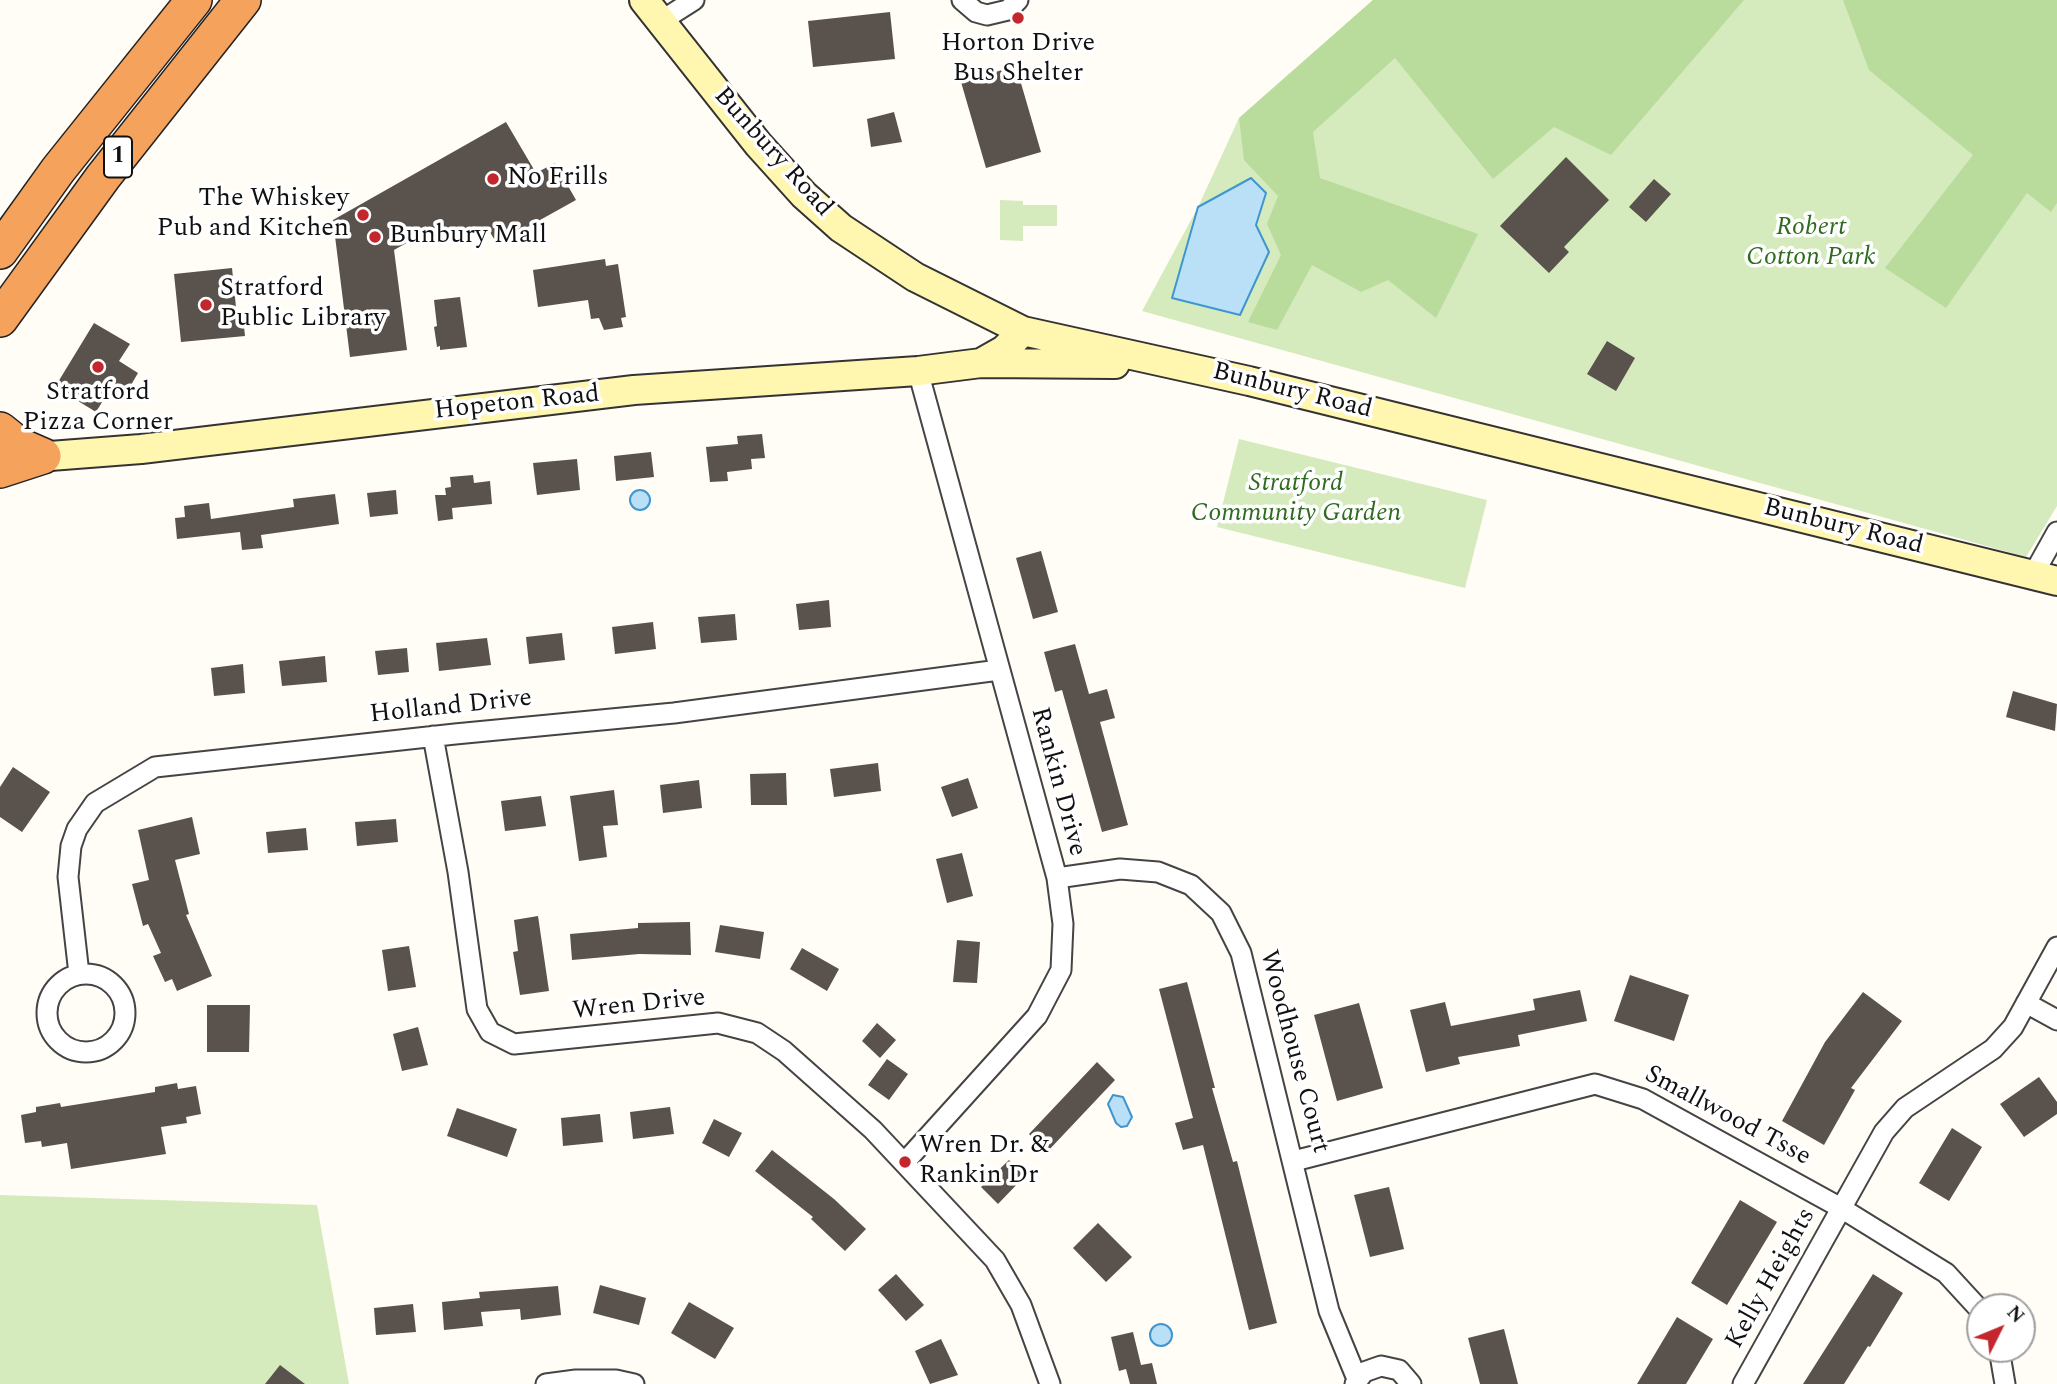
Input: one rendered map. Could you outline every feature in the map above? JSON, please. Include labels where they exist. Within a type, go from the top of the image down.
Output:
[{"type":"highway","name":"1","points":[[0,251],[58,170],[194,0]]},
{"type":"highway","name":"1","points":[[0,319],[103,177],[243,0]]},
{"type":"highway","points":[[0,430],[20,446],[43,456]]},
{"type":"highway","points":[[0,470],[43,456]]},
{"type":"main road","name":"Bunbury Road","points":[[653,10],[758,144],[804,195],[841,228],[915,277],[1023,331],[1180,366],[2045,578]]},
{"type":"main road","name":"Hopeton Road","points":[[0,460],[141,449],[634,390],[918,371],[981,363],[1004,350],[1023,331]]},
{"type":"main road","points":[[981,363],[1180,366]]},
{"type":"street","points":[[653,10],[694,0]]},
{"type":"street","points":[[962,0],[976,12],[987,15],[1008,10],[1018,0]]},
{"type":"street","name":"Rankin Drive","points":[[905,1162],[1037,1016],[1061,971],[1063,925],[1056,878],[918,371]]},
{"type":"street","points":[[2045,578],[2057,532]]},
{"type":"street","name":"Holland Drive","points":[[79,974],[70,913],[71,846],[76,829],[95,803],[123,783],[155,767],[674,713],[999,670]]},
{"type":"street","name":"Wren Drive","points":[[433,736],[458,872],[477,1009],[490,1032],[514,1044],[718,1023],[757,1033],[784,1051],[905,1162],[995,1260],[1021,1305],[1050,1384]]},
{"type":"street","name":"Woodhouse Court","points":[[1056,878],[1120,869],[1158,872],[1191,885],[1221,913],[1241,953],[1329,1311],[1356,1381],[1372,1368],[1390,1367],[1399,1370],[1411,1384]]},
{"type":"street","name":"Kelly Heights","points":[[1743,1384],[1884,1132],[1905,1108],[1993,1049],[2013,1027],[2057,947]]},
{"type":"street","points":[[79,974],[106,979],[123,1000],[123,1027],[116,1038],[93,1052],[68,1048],[58,1040],[47,1019],[51,995],[58,985],[79,974]]},
{"type":"street","points":[[2026,1003],[2057,1020]]},
{"type":"street","name":"Smallwood Tsse","points":[[1294,1161],[1595,1084],[1643,1099],[1841,1208],[1947,1273],[1966,1294]]},
{"type":"street","points":[[2001,1363],[2005,1384]]},
{"type":"street","points":[[545,1384],[616,1380],[634,1384]]},
{"type":"green space","name":"Robert Cotton Park","points":[[1373,0],[2057,0],[2057,506],[2026,557],[1142,311],[1198,207],[1239,118]]},
{"type":"green space","points":[[1373,0],[1744,0],[1611,155],[1554,127],[1493,179],[1395,58],[1313,132],[1320,178],[1478,234],[1436,318],[1388,280],[1361,292],[1312,265],[1277,330],[1248,322],[1281,255],[1267,224],[1278,196],[1244,160],[1239,118]]},
{"type":"green space","points":[[1843,0],[2057,0],[2057,203],[2051,212],[2027,193],[1946,308],[1885,268],[1973,155],[1869,70]]},
{"type":"green space","points":[[1000,200],[1023,201],[1023,205],[1057,205],[1057,226],[1023,226],[1023,241],[1000,240]]},
{"type":"green space","name":"Stratford Community Garden","points":[[1239,439],[1487,500],[1465,588],[1217,527]]},
{"type":"green space","points":[[0,1195],[317,1205],[349,1384],[0,1384]]},
{"type":"water","points":[[1251,178],[1266,193],[1256,225],[1269,252],[1240,315],[1172,298],[1198,207]]},
{"type":"water","points":[[640,490],[647,493],[650,500],[647,507],[640,510],[633,507],[630,500],[633,493]]},
{"type":"water","points":[[1113,1095],[1123,1097],[1132,1117],[1127,1126],[1121,1127],[1116,1123],[1108,1104]]},
{"type":"water","points":[[1157,1324],[1165,1324],[1172,1331],[1172,1339],[1165,1346],[1157,1346],[1150,1339],[1150,1331]]},
{"type":"building","points":[[890,12],[895,59],[813,67],[808,21]]},
{"type":"building","points":[[1016,66],[1041,152],[986,168],[961,82]]},
{"type":"building","points":[[894,112],[902,142],[871,147],[867,119]]},
{"type":"building","name":"Bunbury Mall","points":[[506,122],[536,173],[555,163],[576,200],[497,244],[487,227],[459,243],[453,232],[432,243],[426,232],[394,250],[407,350],[350,357],[333,220]]},
{"type":"building","points":[[1566,157],[1609,200],[1564,247],[1569,252],[1549,273],[1500,226]]},
{"type":"building","points":[[1654,179],[1671,194],[1646,222],[1629,207]]},
{"type":"building","points":[[605,259],[606,266],[618,264],[626,317],[621,318],[623,327],[604,330],[599,318],[591,319],[588,300],[538,307],[533,270]]},
{"type":"building","name":"Stratford Public Library","points":[[232,268],[237,317],[243,317],[245,336],[181,342],[174,274]]},
{"type":"building","points":[[460,297],[467,347],[440,350],[440,346],[437,347],[434,327],[437,326],[434,300]]},
{"type":"building","name":"Stratford Pizza Corner","points":[[94,323],[130,344],[119,361],[138,373],[121,402],[107,394],[96,412],[55,387]]},
{"type":"building","points":[[1607,341],[1635,358],[1616,391],[1587,374]]},
{"type":"building","points":[[762,434],[765,458],[751,459],[752,469],[727,472],[728,481],[710,482],[706,447],[738,444],[737,436]]},
{"type":"building","points":[[651,452],[654,477],[616,481],[614,456]]},
{"type":"building","points":[[577,459],[580,490],[537,495],[533,463]]},
{"type":"building","points":[[473,475],[474,483],[490,481],[492,504],[452,508],[453,519],[438,521],[435,495],[446,495],[445,488],[451,487],[450,477]]},
{"type":"building","points":[[396,490],[398,514],[370,517],[367,493]]},
{"type":"building","points":[[335,494],[339,524],[261,535],[263,548],[242,550],[240,532],[177,539],[175,518],[185,517],[184,506],[209,503],[211,519],[294,507],[293,499]]},
{"type":"building","points":[[1041,551],[1058,612],[1033,619],[1016,558]]},
{"type":"building","points":[[829,600],[831,627],[799,630],[796,604]]},
{"type":"building","points":[[735,614],[737,640],[701,643],[698,617]]},
{"type":"building","points":[[653,622],[656,649],[615,654],[612,627]]},
{"type":"building","points":[[562,633],[565,660],[529,664],[526,637]]},
{"type":"building","points":[[487,638],[491,665],[439,671],[436,643]]},
{"type":"building","points":[[1075,644],[1089,694],[1107,689],[1115,718],[1100,722],[1128,825],[1102,832],[1062,690],[1055,692],[1044,652]]},
{"type":"building","points":[[407,648],[409,672],[378,675],[375,651]]},
{"type":"building","points":[[325,656],[327,682],[282,686],[279,661]]},
{"type":"building","points":[[243,664],[245,693],[214,696],[211,668]]},
{"type":"building","points":[[2013,691],[2057,704],[2055,731],[2006,717]]},
{"type":"building","points":[[878,763],[881,791],[834,797],[830,769]]},
{"type":"building","points":[[13,767],[50,792],[22,832],[0,817],[0,787]]},
{"type":"building","points":[[786,773],[787,805],[751,805],[750,774]]},
{"type":"building","points":[[968,778],[978,808],[952,817],[941,787]]},
{"type":"building","points":[[699,780],[702,808],[663,813],[660,785]]},
{"type":"building","points":[[614,790],[618,825],[603,826],[607,857],[579,861],[570,796]]},
{"type":"building","points":[[541,796],[546,826],[505,831],[501,801]]},
{"type":"building","points":[[192,817],[200,854],[175,860],[189,914],[186,915],[212,976],[177,991],[172,979],[165,982],[153,956],[161,953],[148,924],[143,926],[132,884],[149,880],[138,830]]},
{"type":"building","points":[[396,819],[398,842],[357,846],[355,822]]},
{"type":"building","points":[[306,828],[308,850],[268,853],[266,832]]},
{"type":"building","points":[[962,853],[973,896],[947,903],[936,859]]},
{"type":"building","points":[[538,916],[549,991],[520,995],[513,952],[518,951],[514,920]]},
{"type":"building","points":[[690,922],[691,955],[639,954],[572,960],[570,934],[638,928],[638,923]]},
{"type":"building","points":[[720,925],[764,932],[760,959],[715,952]]},
{"type":"building","points":[[957,940],[980,942],[977,983],[953,982]]},
{"type":"building","points":[[409,946],[416,987],[388,991],[382,950]]},
{"type":"building","points":[[802,948],[839,969],[827,991],[790,969]]},
{"type":"building","points":[[1630,975],[1689,995],[1674,1041],[1614,1021]]},
{"type":"building","points":[[1187,982],[1215,1088],[1212,1088],[1233,1162],[1237,1161],[1277,1323],[1249,1330],[1203,1145],[1183,1150],[1175,1123],[1193,1118],[1159,989]]},
{"type":"building","points":[[1580,990],[1587,1021],[1518,1035],[1520,1046],[1458,1057],[1460,1064],[1426,1072],[1410,1010],[1445,1002],[1451,1026],[1535,1010],[1533,999]]},
{"type":"building","points":[[1863,992],[1902,1021],[1851,1088],[1855,1090],[1824,1145],[1782,1121],[1825,1042]]},
{"type":"building","points":[[1359,1003],[1383,1088],[1337,1101],[1314,1015]]},
{"type":"building","points":[[207,1005],[250,1005],[249,1052],[207,1052]]},
{"type":"building","points":[[877,1023],[896,1040],[880,1058],[862,1041]]},
{"type":"building","points":[[418,1027],[428,1065],[402,1071],[393,1034]]},
{"type":"building","points":[[887,1059],[908,1074],[889,1100],[868,1085]]},
{"type":"building","points":[[1097,1062],[1115,1080],[1047,1152],[1029,1134]]},
{"type":"building","points":[[2039,1077],[2057,1102],[2057,1114],[2024,1137],[2000,1104]]},
{"type":"building","points":[[177,1083],[178,1089],[196,1086],[201,1114],[186,1117],[187,1123],[161,1127],[166,1154],[71,1169],[67,1143],[42,1147],[41,1141],[25,1143],[21,1115],[36,1112],[36,1107],[60,1103],[61,1107],[155,1092],[155,1087]]},
{"type":"building","points":[[670,1107],[674,1134],[633,1139],[630,1112]]},
{"type":"building","points":[[457,1108],[517,1129],[507,1157],[447,1136]]},
{"type":"building","points":[[600,1114],[603,1142],[563,1146],[561,1118]]},
{"type":"building","points":[[714,1119],[742,1133],[729,1157],[702,1143]]},
{"type":"building","points":[[1952,1128],[1982,1147],[1949,1201],[1919,1183]]},
{"type":"building","points":[[772,1150],[834,1199],[866,1229],[845,1251],[811,1219],[813,1217],[755,1171]]},
{"type":"building","points":[[1009,1160],[1025,1176],[998,1204],[981,1187]]},
{"type":"building","points":[[1389,1187],[1404,1249],[1370,1257],[1354,1195]]},
{"type":"building","points":[[1740,1200],[1777,1222],[1727,1305],[1691,1283]]},
{"type":"building","points":[[1098,1223],[1132,1257],[1106,1282],[1073,1248]]},
{"type":"building","points":[[896,1274],[924,1305],[906,1321],[878,1290]]},
{"type":"building","points":[[1873,1274],[1903,1293],[1870,1347],[1868,1346],[1844,1384],[1803,1384]]},
{"type":"building","points":[[600,1285],[646,1298],[639,1325],[593,1313]]},
{"type":"building","points":[[558,1286],[561,1315],[521,1320],[520,1309],[481,1312],[483,1326],[444,1330],[442,1302],[480,1298],[479,1292]]},
{"type":"building","points":[[689,1302],[734,1328],[715,1359],[671,1333]]},
{"type":"building","points":[[413,1304],[416,1332],[376,1335],[374,1308]]},
{"type":"building","points":[[1677,1317],[1713,1339],[1686,1384],[1637,1384]]},
{"type":"building","points":[[1504,1329],[1518,1384],[1480,1384],[1468,1338]]},
{"type":"building","points":[[1133,1332],[1141,1365],[1152,1363],[1157,1384],[1130,1384],[1126,1369],[1119,1371],[1111,1337]]},
{"type":"building","points":[[941,1339],[958,1375],[930,1384],[915,1351]]},
{"type":"building","points":[[280,1365],[305,1384],[265,1384]]},
{"type":"place","name":"Horton Drive Bus Shelter","points":[[1018,18]]},
{"type":"place","name":"No Frills","points":[[493,179]]},
{"type":"place","name":"The Whiskey Pub and Kitchen","points":[[363,215]]},
{"type":"place","name":"Bunbury Mall","points":[[375,237]]},
{"type":"place","name":"Stratford Public Library","points":[[206,305]]},
{"type":"place","name":"Stratford Pizza Corner","points":[[98,367]]},
{"type":"place","name":"Wren Dr. & Rankin Dr","points":[[905,1162]]}]
